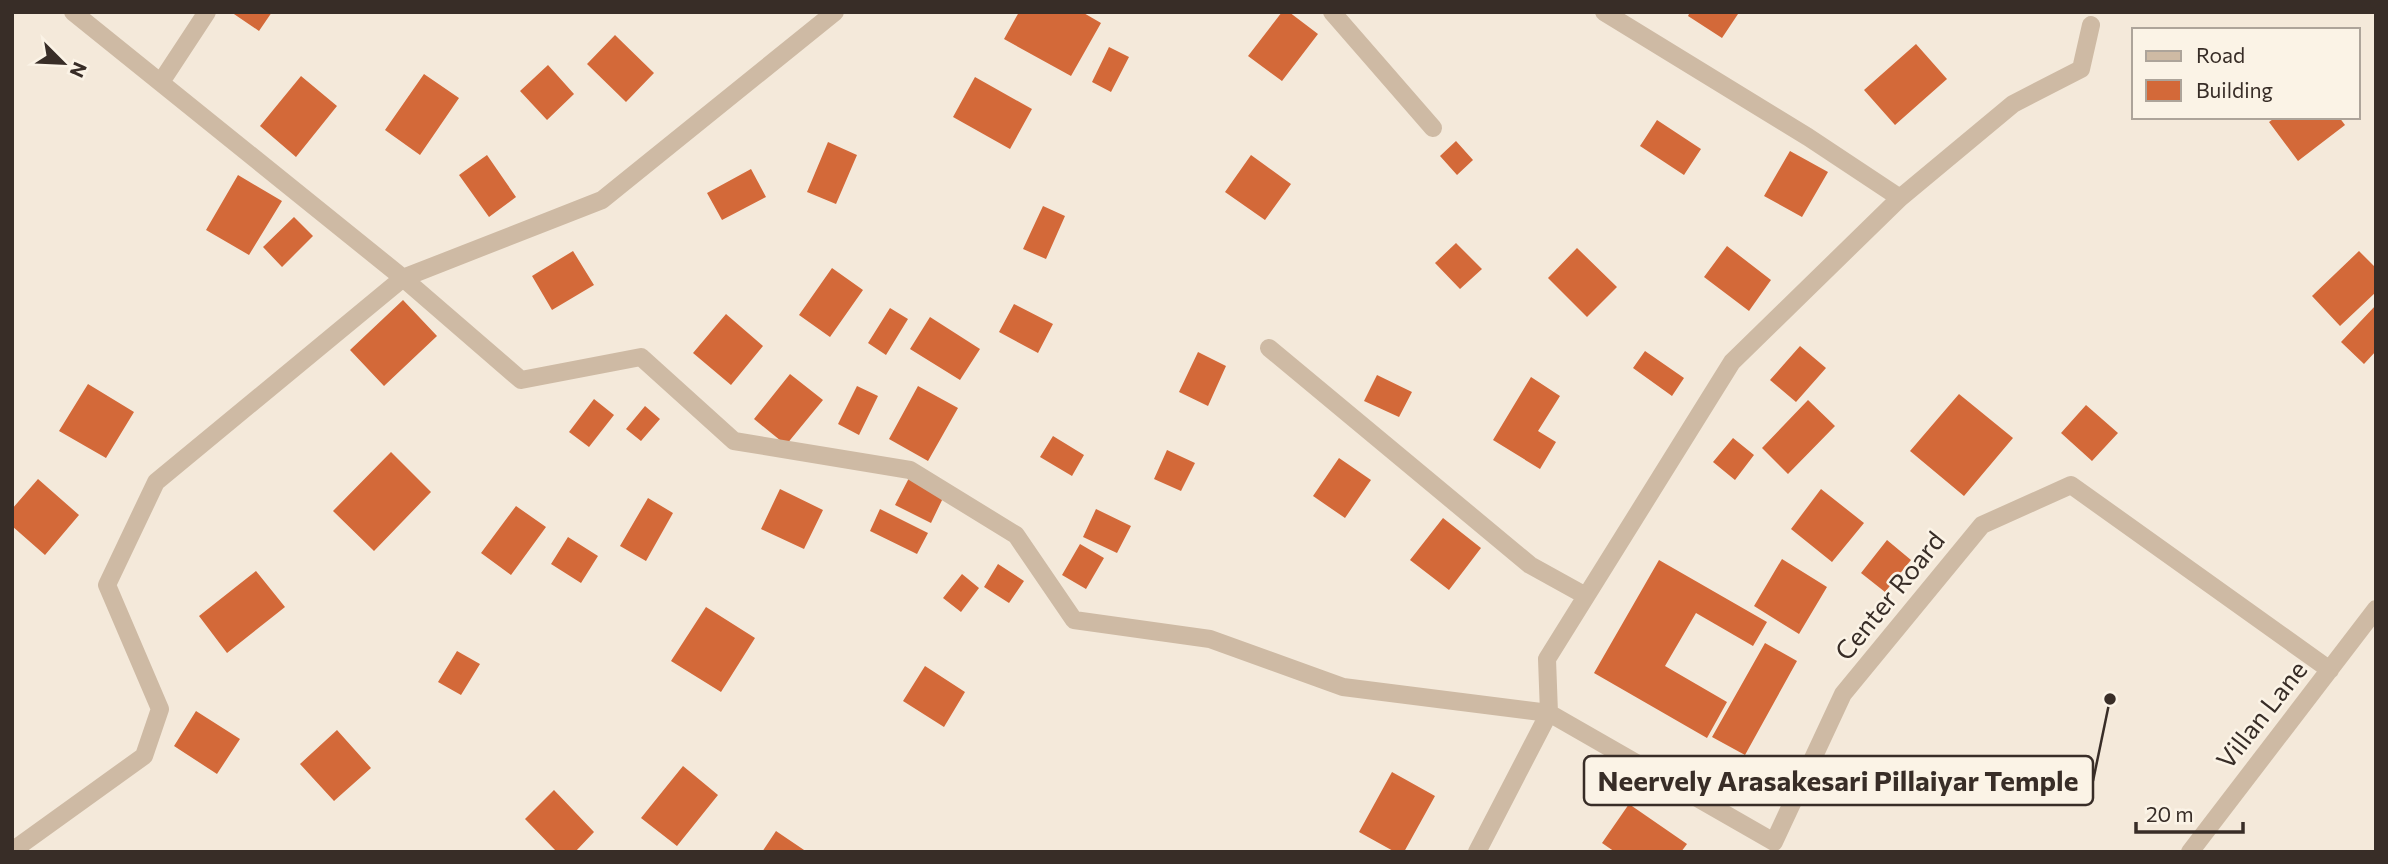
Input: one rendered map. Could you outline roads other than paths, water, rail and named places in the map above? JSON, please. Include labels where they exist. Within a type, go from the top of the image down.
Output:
[{"type":"street","points":[[73,12],[403,278],[521,380],[641,357],[734,441],[910,470],[1016,535],[1074,620],[1210,639],[1343,687],[1549,713]]},
{"type":"street","points":[[161,82],[207,12]]},
{"type":"street","points":[[12,851],[144,756],[160,709],[107,585],[156,482],[403,278],[601,200],[835,12]]},
{"type":"street","points":[[1332,12],[1433,128]]},
{"type":"street","points":[[1604,12],[1808,137],[1900,198]]},
{"type":"street","points":[[1476,852],[1549,713],[1547,659],[1732,362],[1900,198],[2012,104],[2081,69],[2091,25]]},
{"type":"street","points":[[1269,348],[1530,565],[1586,596]]},
{"type":"street","name":"Center Roard","points":[[1549,713],[1774,842],[1843,694],[1983,525],[2071,485],[2330,670]]},
{"type":"street","name":"Villan Lane","points":[[2190,852],[2376,609]]},
{"type":"place","name":"Neervely Arasakesari Pillaiyar Temple","points":[[2110,699]]}]
